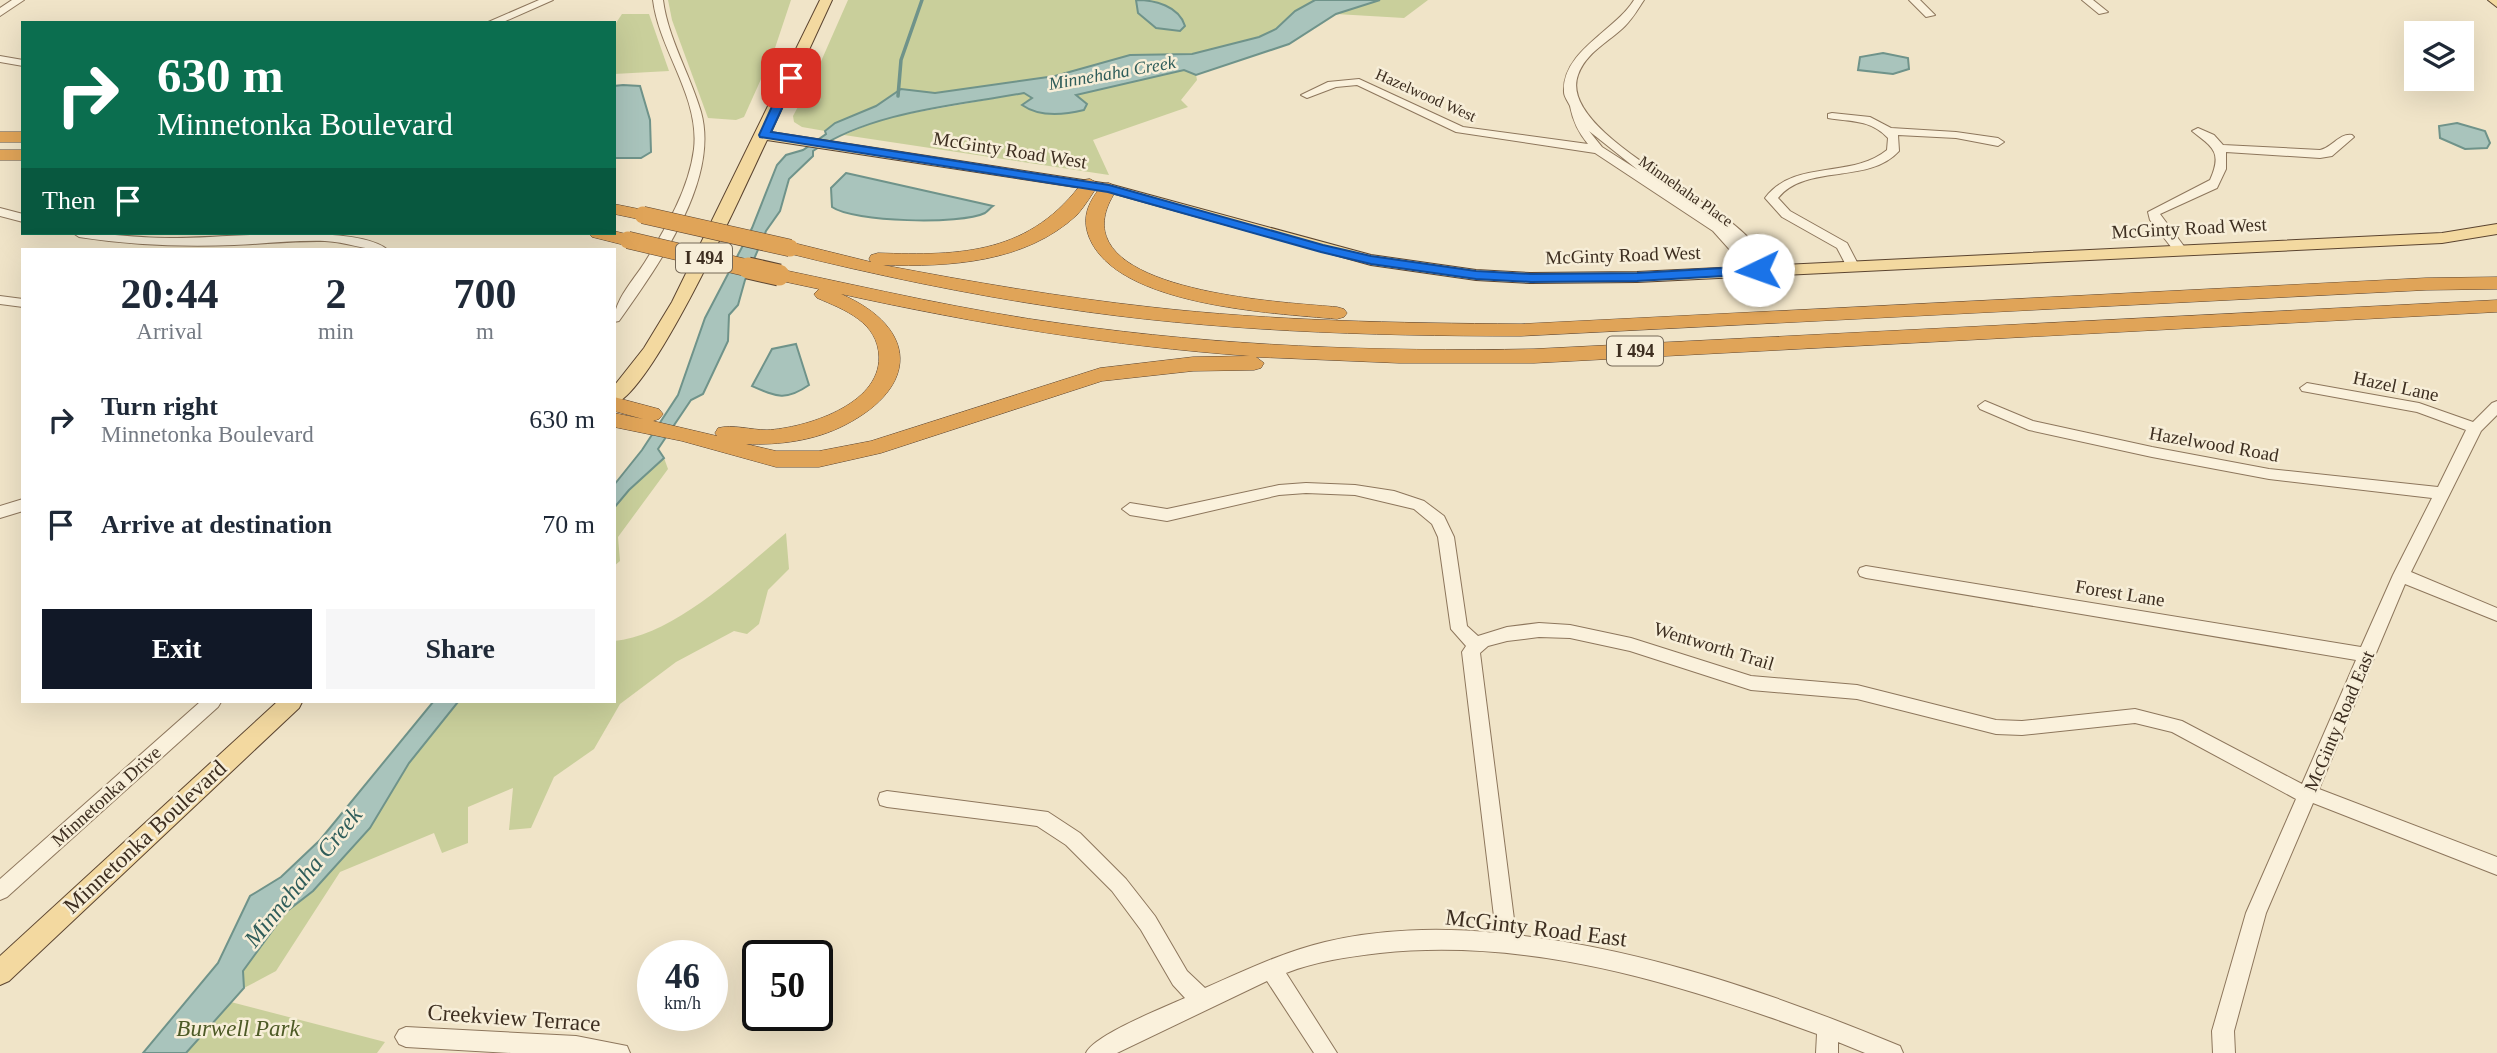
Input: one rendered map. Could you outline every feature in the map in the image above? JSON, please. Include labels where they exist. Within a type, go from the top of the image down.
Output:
[{"type":"highway","points":[[0,137],[21,137]]},
{"type":"highway","points":[[0,155],[21,155]]},
{"type":"highway","points":[[790,248],[910,260],[943,259],[999,250],[1046,232],[1099,186]]},
{"type":"highway","points":[[1099,186],[1093,219],[1095,238],[1103,252],[1140,278],[1171,289],[1259,304],[1437,319],[1521,330]]},
{"type":"highway","name":"I 494","points":[[616,209],[926,281],[1043,302],[1169,318],[1411,331],[1521,330],[2426,284],[2497,283]]},
{"type":"highway","name":"I 494","points":[[607,235],[779,275],[996,320],[1080,332],[1258,350],[1387,358],[1534,356],[2497,306]]},
{"type":"highway","points":[[616,402],[748,438],[783,436],[821,428],[837,421],[864,402],[883,381],[889,368],[888,343],[884,332],[864,314],[847,304],[779,275]]},
{"type":"highway","points":[[616,421],[682,434],[706,454],[741,466],[793,471],[850,466],[1035,406],[1096,383],[1168,366],[1345,363],[1387,358]]},
{"type":"main road","points":[[616,398],[657,346],[678,308],[764,135],[826,0]]},
{"type":"main road","name":"McGinty Road West","points":[[764,135],[1099,186],[1371,260],[1531,278],[1853,266],[2442,237],[2497,229]]},
{"type":"main road","name":"Minnetonka Boulevard","points":[[0,973],[290,703]]},
{"type":"street","points":[[0,13],[19,0]]},
{"type":"street","points":[[496,21],[548,0]]},
{"type":"street","points":[[616,315],[637,286],[669,231],[694,175],[701,146],[698,122],[660,16],[658,0]]},
{"type":"street","name":"Minnehaha Place","points":[[1574,104],[1575,115],[1588,137],[1600,150],[1717,228],[1744,262],[1758,270],[1758,262],[1746,244],[1726,223],[1619,150],[1600,134],[1574,104],[1569,94],[1569,82],[1578,61],[1592,45],[1626,21],[1640,0]]},
{"type":"street","points":[[1914,0],[1930,15]]},
{"type":"street","points":[[2087,0],[2103,12]]},
{"type":"street","points":[[0,59],[21,63]]},
{"type":"street","name":"Hazelwood West","points":[[1307,95],[1334,84],[1359,82],[1461,130],[1600,150],[1619,150]]},
{"type":"street","points":[[1832,116],[1862,118],[1889,131],[1956,135],[1998,142]]},
{"type":"street","points":[[1853,266],[1842,246],[1786,214],[1770,198],[1779,186],[1796,179],[1853,169],[1889,155],[1896,143],[1889,131]]},
{"type":"street","points":[[2179,249],[2154,218],[2154,212],[2213,185],[2221,168],[2218,148],[2213,139],[2198,131]]},
{"type":"street","points":[[2218,148],[2320,154],[2328,153],[2348,137]]},
{"type":"street","points":[[0,212],[21,217]]},
{"type":"street","points":[[95,235],[135,240],[179,241],[324,237],[347,239],[376,248]]},
{"type":"street","points":[[0,300],[21,303]]},
{"type":"street","name":"Hazel Lane","points":[[2307,388],[2419,408],[2475,428]]},
{"type":"street","name":"Hazelwood Road","points":[[1985,406],[2029,425],[2152,453],[2269,474],[2441,493]]},
{"type":"street","name":"McGinty Road East","points":[[2224,1053],[2223,1031],[2256,913],[2401,575],[2475,428],[2497,406]]},
{"type":"street","points":[[1130,509],[1167,515],[1279,490],[1306,488],[1355,490],[1394,497],[1419,505],[1438,520],[1446,537],[1459,629],[1476,644],[1471,652],[1471,661],[1507,945]]},
{"type":"street","points":[[0,512],[21,506]]},
{"type":"street","name":"Forest Lane","points":[[1866,572],[2366,655]]},
{"type":"street","points":[[2401,575],[2497,615]]},
{"type":"street","name":"Wentworth Trail","points":[[1476,644],[1518,632],[1552,629],[1588,632],[1750,682],[1786,689],[1838,689],[1857,692],[1996,727],[2022,728],[2135,716],[2156,719],[2176,726],[2308,794],[2497,866]]},
{"type":"street","name":"Minnetonka Drive","points":[[0,891],[211,703]]},
{"type":"street","points":[[887,799],[1041,818],[1073,839],[1119,885],[1148,923],[1180,978],[1202,1000]]},
{"type":"street","name":"McGinty Road East","points":[[1097,1053],[1202,1000],[1272,970],[1337,948],[1435,939],[1507,945],[1649,968],[1731,992],[1892,1053]]},
{"type":"street","points":[[1272,970],[1326,1053]]},
{"type":"street","points":[[1827,1053],[1828,1028]]},
{"type":"street","name":"Creekview Terrace","points":[[406,1037],[576,1046],[619,1053]]},
{"type":"green space","points":[[668,0],[791,0],[775,48],[744,117],[736,120],[708,118],[672,20]]},
{"type":"green space","points":[[848,0],[1315,0],[1295,11],[1276,29],[1259,37],[1192,54],[1130,55],[1055,76],[935,93],[901,89],[876,106],[835,123],[825,131],[802,127],[794,122],[793,116],[815,75]]},
{"type":"green space","points":[[1380,0],[1428,0],[1404,18],[1336,14]]},
{"type":"green space","points":[[622,14],[649,14],[669,71],[616,74],[616,23]]},
{"type":"green space","points":[[1184,70],[1196,75],[1197,80],[1181,100],[1188,107],[1093,140],[1109,175],[844,135],[885,118],[1025,93],[1032,98],[1022,105],[1087,104],[1075,95]]},
{"type":"green space","points":[[664,458],[668,469],[618,537],[620,561],[616,564],[616,506]]},
{"type":"green space","points":[[786,533],[789,569],[768,590],[759,624],[747,634],[734,631],[676,662],[620,704],[594,749],[554,777],[531,828],[509,830],[513,788],[468,807],[468,843],[442,853],[434,833],[340,872],[276,971],[244,988],[243,971],[286,912],[313,891],[370,828],[409,763],[457,703],[616,703],[616,641],[636,637],[659,628],[728,582]]},
{"type":"green space","name":"Burwell Park","points":[[227,1001],[385,1042],[377,1053],[182,1053]]},
{"type":"water","points":[[1136,0],[1151,1],[1172,9],[1185,26],[1180,31],[1156,28],[1138,13]]},
{"type":"water","name":"Minnehaha Creek","points":[[1315,0],[1380,0],[1336,14],[1289,44],[1196,75],[1184,70],[1076,95],[1087,104],[1084,110],[1060,114],[1036,112],[1022,105],[1032,98],[1024,93],[888,118],[836,138],[813,151],[813,156],[789,179],[780,211],[766,231],[745,280],[738,305],[729,315],[728,341],[703,394],[691,400],[658,449],[664,458],[616,506],[616,482],[642,450],[678,395],[705,318],[752,228],[777,165],[786,155],[803,150],[826,134],[825,131],[835,123],[876,106],[901,89],[935,93],[1055,76],[1130,55],[1192,54],[1259,37],[1276,29],[1295,11]]},
{"type":"water","points":[[1883,53],[1908,58],[1909,69],[1893,74],[1858,70],[1860,57]]},
{"type":"water","points":[[616,86],[640,86],[650,120],[651,152],[641,158],[616,158]]},
{"type":"water","points":[[2457,123],[2485,131],[2490,143],[2487,148],[2465,149],[2440,138],[2439,126]]},
{"type":"water","points":[[846,173],[993,206],[985,213],[954,219],[907,220],[861,216],[832,207],[831,188]]},
{"type":"water","points":[[796,344],[809,385],[781,396],[752,386],[772,349]]},
{"type":"water","name":"Minnehaha Creek","points":[[432,703],[457,703],[409,763],[370,828],[313,891],[286,912],[243,971],[244,988],[186,1053],[143,1053],[218,963],[250,896],[281,877],[320,840]]},
{"type":"waterway","points":[[898,96],[901,60],[922,0]]},
{"type":"route","points":[[791,78],[764,135],[1109,188],[1371,260],[1476,275],[1531,278],[1637,277],[1758,270]]}]
